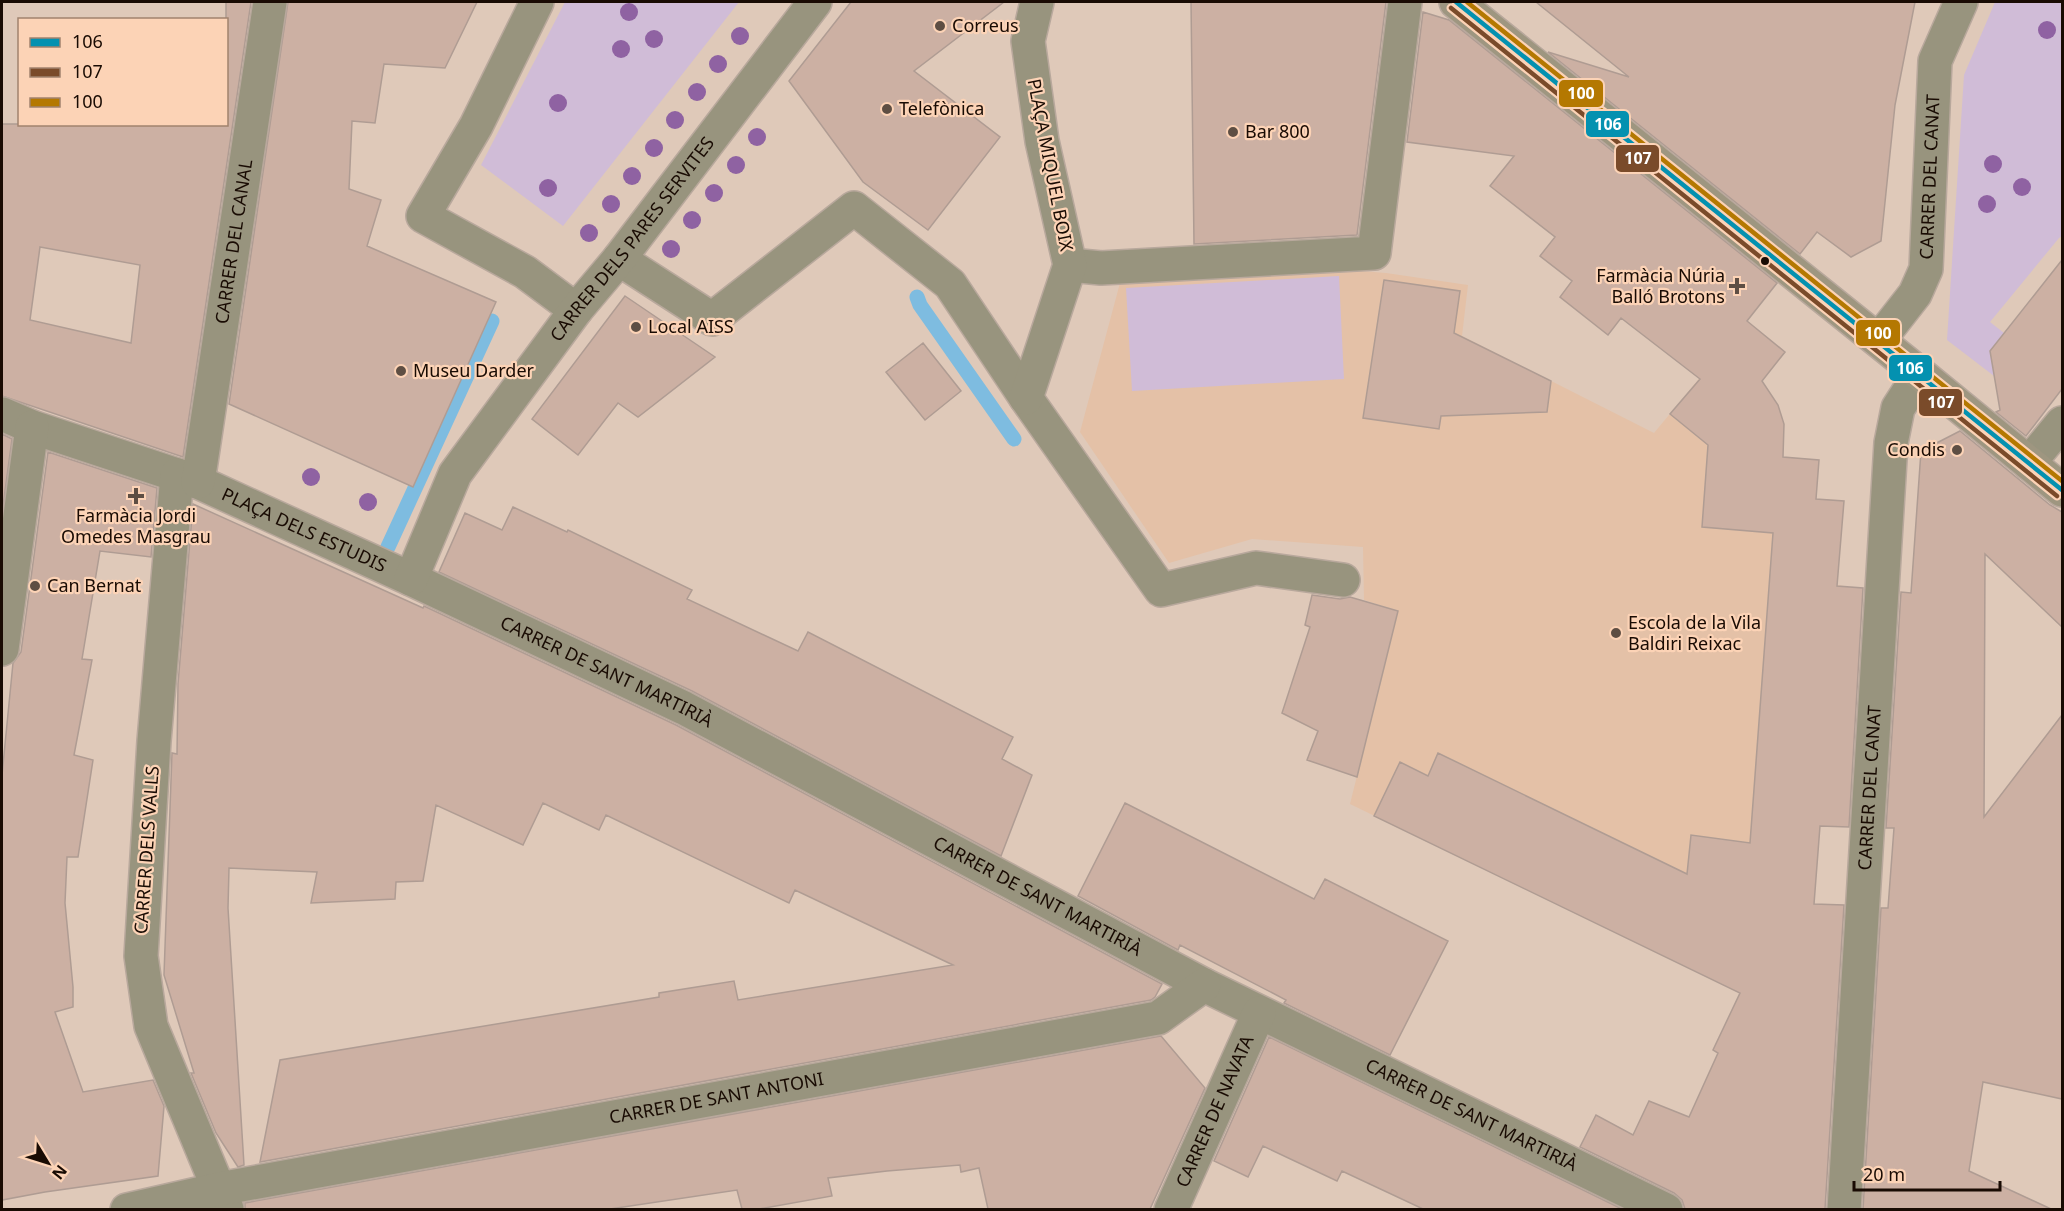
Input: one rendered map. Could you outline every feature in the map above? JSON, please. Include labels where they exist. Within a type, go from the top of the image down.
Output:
[{"type":"main road","points":[[1456,2],[2062,490]]},
{"type":"street","name":"CARRER DEL CANAL","points":[[187,478],[270,2]]},
{"type":"street","points":[[537,2],[476,126],[423,216],[525,272],[576,310]]},
{"type":"street","name":"CARRER DELS PARES SERVITES","points":[[411,579],[455,474],[576,310],[619,259],[815,2]]},
{"type":"street","name":"PLAÇA MIQUEL BOIX","points":[[1026,398],[1070,266],[1042,141],[1028,41],[1037,2]]},
{"type":"street","points":[[1070,266],[1101,268],[1374,253],[1405,2]]},
{"type":"street","name":"CARRER DEL CANAT","points":[[1878,340],[1915,294],[1926,269],[1935,61],[1961,2]]},
{"type":"street","points":[[619,259],[712,319],[854,208],[950,284],[1026,398],[1161,590],[1256,568],[1343,580]]},
{"type":"street","name":"CARRER DEL CANAT","points":[[1844,1209],[1891,443],[1898,408],[1920,374]]},
{"type":"street","name":"PLAÇA DELS ESTUDIS","points":[[2,414],[32,427],[187,478],[411,579]]},
{"type":"street","points":[[2029,463],[2062,423]]},
{"type":"street","points":[[2,649],[32,427]]},
{"type":"street","name":"CARRER DELS VALLS","points":[[187,478],[154,741],[141,956],[151,1026],[223,1199]]},
{"type":"street","name":"CARRER DE SANT MARTIRIÀ","points":[[411,579],[684,708],[1259,1013],[1666,1209]]},
{"type":"street","name":"CARRER DE SANT ANTONI","points":[[127,1209],[223,1199],[1158,1018],[1204,985]]},
{"type":"street","name":"CARRER DE NAVATA","points":[[1171,1209],[1259,1013]]},
{"type":"shaded area","points":[[565,2],[739,2],[563,226],[481,165]]},
{"type":"shaded area","points":[[1995,2],[2062,2],[2062,236],[1990,322],[2004,333],[1990,351],[1994,376],[1947,340],[1964,75]]},
{"type":"shaded area","name":"Escola de la Vila Baldiri Reixac","points":[[1348,270],[1468,285],[1462,336],[1654,433],[1747,321],[1785,352],[1760,383],[1778,405],[1784,424],[1780,457],[1819,460],[1816,499],[1844,502],[1837,585],[1844,586],[1827,826],[1820,826],[1814,904],[1690,895],[1671,960],[1350,804],[1398,611],[1364,600],[1363,547],[1252,539],[1169,563],[1080,432],[1120,283]]},
{"type":"shaded area","points":[[1339,276],[1344,379],[1132,391],[1126,288]]},
{"type":"building","points":[[226,2],[251,2],[183,457],[2,396],[2,124],[18,124],[18,126],[228,126]],"holes":[[[40,247],[140,265],[131,343],[30,320]]]},
{"type":"building","points":[[288,2],[477,2],[445,68],[384,64],[375,123],[352,121],[349,189],[381,200],[367,246],[496,302],[413,487],[229,404]]},
{"type":"building","name":"Telefònica","points":[[851,2],[1004,2],[914,71],[1000,137],[928,230],[863,182],[789,81]]},
{"type":"building","points":[[1191,2],[1386,2],[1357,235],[1194,244]]},
{"type":"building","points":[[1536,2],[1915,2],[1895,105],[1881,241],[1851,257],[1817,232],[1800,254],[1548,52],[1629,77]]},
{"type":"building","points":[[1423,12],[1449,20],[1777,283],[1747,321],[1785,352],[1762,381],[1778,405],[1784,424],[1783,457],[1819,460],[1816,499],[1844,501],[1837,586],[1863,588],[1849,827],[1820,826],[1814,904],[1844,905],[1825,1209],[1685,1209],[1682,1200],[1674,1193],[1580,1147],[1596,1115],[1633,1135],[1649,1101],[1689,1117],[1718,1053],[1713,1050],[1740,993],[1374,816],[1400,762],[1428,776],[1438,753],[1687,874],[1691,835],[1750,843],[1773,533],[1702,527],[1708,445],[1670,414],[1700,379],[1621,318],[1608,335],[1560,297],[1572,281],[1540,256],[1555,237],[1490,186],[1514,156],[1407,142]]},
{"type":"building","points":[[2062,260],[2062,389],[2026,436],[1996,412],[2000,410],[1990,351]]},
{"type":"building","points":[[1384,280],[1460,291],[1454,333],[1551,381],[1547,412],[1441,416],[1439,429],[1363,418]]},
{"type":"building","name":"Local AISS","points":[[625,296],[715,357],[638,417],[618,403],[578,455],[532,419]]},
{"type":"building","points":[[923,343],[961,391],[925,420],[886,372]]},
{"type":"building","points":[[1960,431],[2050,505],[2062,512],[2062,627],[1985,554],[1984,817],[2062,715],[2062,1099],[1983,1082],[1969,1171],[2051,1209],[1863,1209],[1881,908],[1888,908],[1894,828],[1886,828],[1901,592],[1911,593],[1921,451]]},
{"type":"building","points":[[2,434],[12,439],[2,513]]},
{"type":"building","points":[[48,452],[157,488],[151,557],[100,551],[82,659],[92,660],[74,755],[93,760],[78,857],[67,857],[65,903],[73,1007],[55,1012],[83,1092],[153,1080],[164,1106],[158,1176],[2,1200],[2,775],[13,663],[21,652]]},
{"type":"building","points":[[193,504],[423,608],[424,606],[676,725],[1162,984],[1151,1000],[260,1162],[280,1060],[659,997],[659,993],[734,981],[738,1000],[953,965],[795,890],[789,903],[606,815],[599,830],[543,803],[523,845],[436,805],[423,881],[396,882],[395,899],[311,903],[317,872],[229,868],[228,908],[244,1165],[238,1167],[216,1133],[191,1073],[194,1073],[164,975],[172,753],[177,754],[178,684]]},
{"type":"building","points":[[513,507],[567,532],[568,530],[692,590],[687,599],[798,651],[808,632],[1013,737],[1002,759],[1032,775],[1001,856],[692,691],[439,572],[465,513],[502,530]]},
{"type":"building","points":[[1312,595],[1340,599],[1350,597],[1398,611],[1357,777],[1307,760],[1318,731],[1282,713],[1310,627],[1305,625]]},
{"type":"building","points":[[1125,803],[1314,899],[1325,879],[1448,941],[1390,1055],[1284,1003],[1286,1000],[1180,945],[1178,950],[1078,896]]},
{"type":"building","points":[[1161,1036],[1205,1088],[1150,1209],[988,1209],[979,1168],[961,1172],[960,1165],[828,1178],[832,1196],[759,1209],[742,1209],[737,1190],[610,1209],[245,1209],[245,1203]]},
{"type":"building","points":[[1269,1037],[1622,1209],[1423,1209],[1342,1171],[1337,1181],[1263,1146],[1248,1177],[1214,1161]]},
{"type":"waterway","points":[[917,297],[920,305],[1014,439]]},
{"type":"waterway","points":[[388,547],[492,321]]},
{"type":"transit line","name":"106","points":[[1456,2],[2062,490]]},
{"type":"transit line","name":"100","points":[[1467,2],[2062,481]]},
{"type":"transit line","name":"107","points":[[1451,8],[2057,496]]},
{"type":"place","name":"Correus","points":[[940,26]]},
{"type":"place","name":"Telefònica","points":[[887,109]]},
{"type":"place","name":"Bar 800","points":[[1233,132]]},
{"type":"place","name":"Farmàcia Núria Balló Brotons","points":[[1737,286]]},
{"type":"place","name":"Local AISS","points":[[636,327]]},
{"type":"place","name":"Museu Darder","points":[[401,371]]},
{"type":"place","name":"Condis","points":[[1957,450]]},
{"type":"place","name":"Farmàcia Jordi Omedes Masgrau","points":[[136,496]]},
{"type":"place","name":"Can Bernat","points":[[35,586]]},
{"type":"place","name":"Escola de la Vila Baldiri Reixac","points":[[1616,633]]}]
